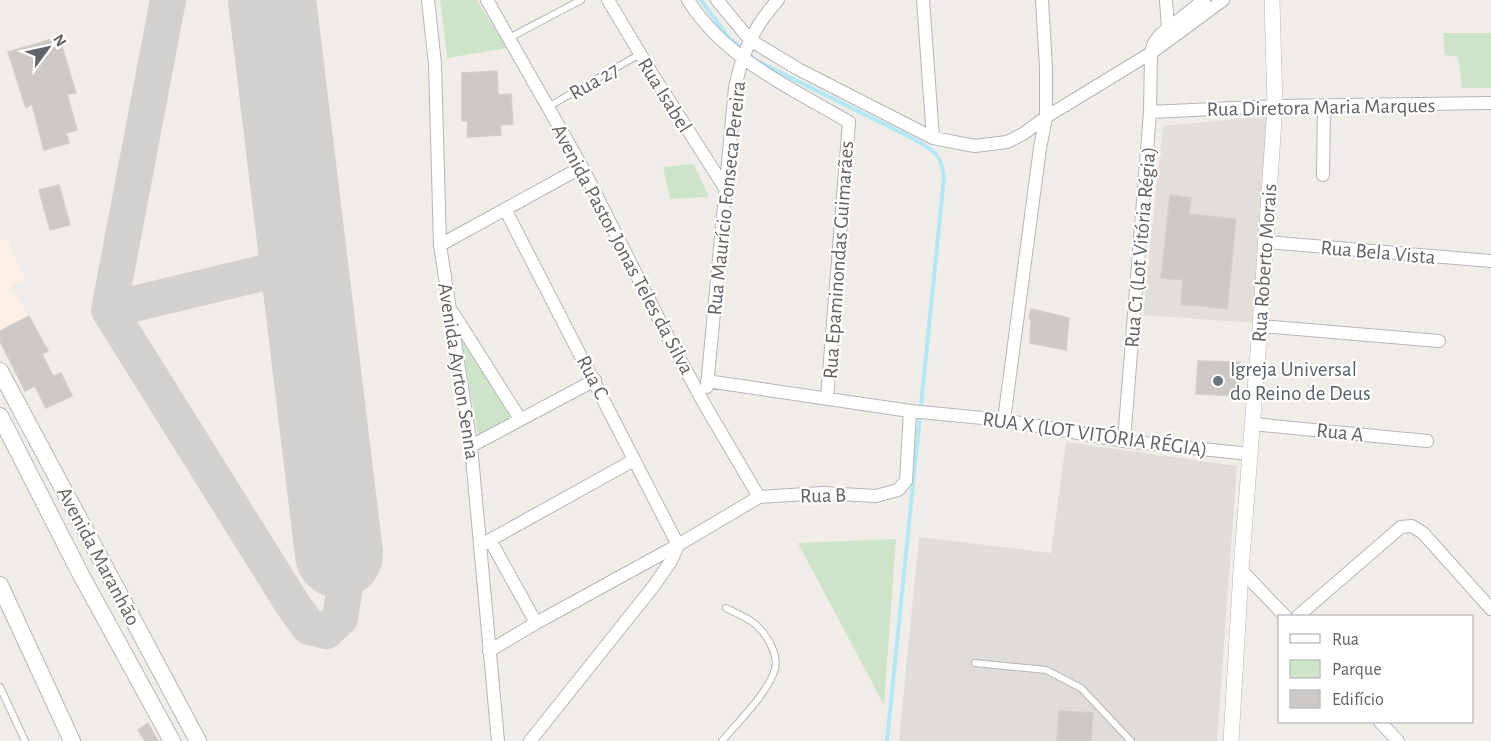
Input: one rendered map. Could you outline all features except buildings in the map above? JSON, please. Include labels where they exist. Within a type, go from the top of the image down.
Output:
[{"type":"main road","name":"Avenida Maranhão","points":[[0,371],[198,741]]},
{"type":"main road","name":"Avenida Maranhão","points":[[0,416],[98,606],[172,741]]},
{"type":"main road","points":[[0,585],[72,741]]},
{"type":"main road","points":[[98,606],[119,594]]},
{"type":"street","name":"Avenida Ayrton Senna","points":[[428,0],[435,63],[440,245],[486,543],[489,651],[498,741]]},
{"type":"street","name":"Avenida Pastor Jonas Teles da Silva","points":[[487,0],[582,167],[706,407],[759,497]]},
{"type":"street","name":"Rua Isabel","points":[[608,0],[725,188]]},
{"type":"street","points":[[688,0],[700,17],[741,58]]},
{"type":"street","points":[[717,0],[750,40],[834,89],[933,138],[975,146],[1007,142],[1151,53],[1223,0]]},
{"type":"street","name":"Rua Maurício Fonseca Pereira","points":[[706,407],[735,88],[741,58],[750,40],[778,0]]},
{"type":"street","points":[[923,0],[933,138]]},
{"type":"street","points":[[1004,420],[1038,159],[1046,117],[1042,0]]},
{"type":"street","points":[[1166,0],[1168,28]]},
{"type":"street","points":[[1151,53],[1154,43],[1168,28],[1204,0]]},
{"type":"street","name":"Rua Roberto Morais","points":[[1231,741],[1241,570],[1275,106],[1272,0]]},
{"type":"street","name":"Rua C1 (Lot Vitória Régia)","points":[[1124,441],[1150,112],[1151,53]]},
{"type":"street","name":"Rua Epaminondas Guimarães","points":[[741,58],[849,122],[827,398]]},
{"type":"street","name":"Rua Diretora Maria Marques","points":[[1150,112],[1275,106],[1491,103]]},
{"type":"street","points":[[1323,175],[1324,106]]},
{"type":"street","points":[[440,245],[582,167]]},
{"type":"street","name":"Rua C","points":[[506,209],[678,545]]},
{"type":"street","name":"Rua Bela Vista","points":[[1266,242],[1491,261]]},
{"type":"street","points":[[451,309],[520,419]]},
{"type":"street","points":[[1260,326],[1438,341]]},
{"type":"street","points":[[471,446],[595,380]]},
{"type":"street","name":"RUA X (LOT VITÓRIA RÉGIA)","points":[[707,381],[910,411],[1004,420],[1124,441],[1250,454]]},
{"type":"street","name":"Rua B","points":[[489,651],[759,497],[823,493],[876,496],[897,490],[906,481],[910,411]]},
{"type":"street","name":"Rua A","points":[[1253,424],[1427,441]]},
{"type":"street","points":[[536,623],[486,543],[634,460]]},
{"type":"street","points":[[1299,615],[1401,527],[1412,526],[1423,533],[1491,609]]},
{"type":"street","points":[[530,741],[652,587],[671,561],[678,545]]},
{"type":"street","points":[[1241,570],[1284,615]]},
{"type":"street","points":[[1381,723],[1398,741]]},
{"type":"lane","points":[[508,38],[581,0]]},
{"type":"lane","name":"Rua 27","points":[[548,107],[640,54]]},
{"type":"lane","points":[[722,741],[762,692],[775,669],[772,648],[759,628],[726,608]]},
{"type":"lane","points":[[975,663],[1046,670],[1082,688],[1131,741]]},
{"type":"lane","points":[[0,687],[25,741]]},
{"type":"shaded area","points":[[1268,116],[1255,323],[1143,315],[1163,126]]},
{"type":"shaded area","points":[[7,238],[25,280],[11,287],[29,316],[0,331],[0,242]]},
{"type":"shaded area","points":[[1066,442],[1237,466],[1217,741],[899,741],[919,537],[1051,553]]},
{"type":"green space","points":[[440,0],[477,0],[507,48],[447,58]]},
{"type":"green space","points":[[1443,33],[1491,33],[1491,88],[1462,88],[1458,57],[1445,55]]},
{"type":"green space","points":[[694,164],[709,197],[670,199],[663,167]]},
{"type":"green space","points":[[460,335],[511,417],[478,435]]},
{"type":"green space","points":[[896,539],[884,705],[798,543]]},
{"type":"waterway","points":[[701,0],[729,38],[757,61],[924,145],[938,157],[943,169],[944,178],[887,741]]},
{"type":"taxiway","points":[[168,0],[109,310],[309,627],[326,631],[340,618],[344,593],[339,554]]},
{"type":"taxiway","points":[[109,310],[304,263]]},
{"type":"runway","points":[[272,0],[339,554]]},
{"type":"place","name":"Igreja Universal do Reino de Deus","points":[[1218,381]]}]
